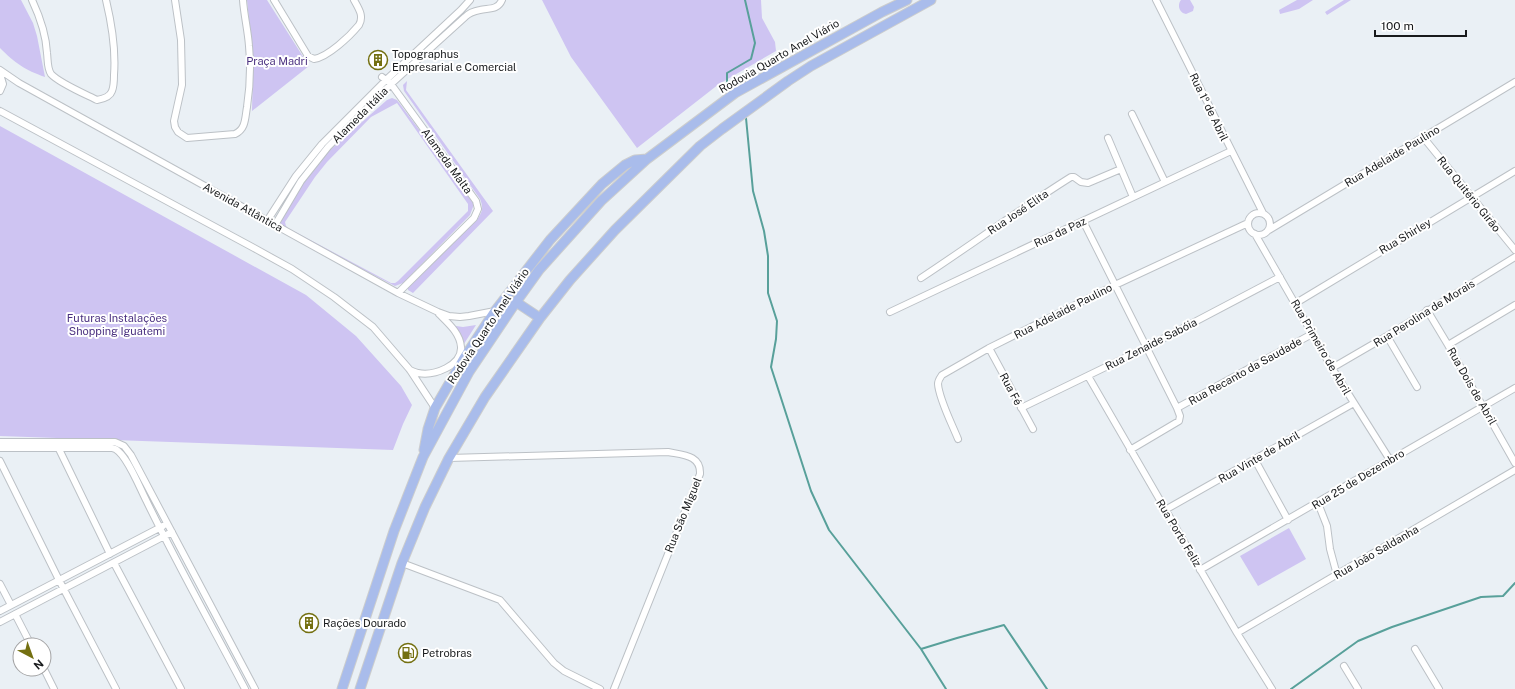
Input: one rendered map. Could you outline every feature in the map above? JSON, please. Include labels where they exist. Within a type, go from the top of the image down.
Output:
[{"type":"highway","name":"Rodovia Quarto Anel Viário","points":[[342,689],[394,531],[423,457],[469,372],[516,302],[540,270],[601,201],[647,159],[735,93],[876,15],[907,0]]},
{"type":"highway","points":[[360,689],[402,563],[425,506],[450,458],[485,397],[540,318],[595,251],[700,146],[788,80],[931,0]]},
{"type":"highway","points":[[423,457],[428,429],[435,408],[464,358],[495,311],[550,240],[602,184],[625,165],[638,160],[647,159]]},
{"type":"highway","points":[[516,302],[540,318]]},
{"type":"highway","points":[[348,673],[364,677]]},
{"type":"street","points":[[32,0],[40,16],[44,29],[47,45],[48,67],[50,72],[57,79],[97,100],[108,96],[112,91],[114,84],[116,58],[113,29],[106,0]]},
{"type":"street","points":[[175,0],[181,40],[182,85],[174,121],[178,132],[186,138],[235,134],[240,131],[244,125],[251,68],[243,0]]},
{"type":"street","points":[[274,0],[308,56],[311,59],[314,59],[323,57],[362,21],[362,17],[354,0]]},
{"type":"street","points":[[471,0],[479,10]]},
{"type":"street","name":"Alameda Itália","points":[[267,221],[308,160],[386,80],[471,0]]},
{"type":"street","name":"Alameda Itália","points":[[275,225],[301,181],[312,166],[386,80],[471,12],[494,8],[499,6],[502,0]]},
{"type":"street","name":"Rua 1º de Abril","points":[[1156,0],[1263,213]]},
{"type":"street","name":"Avenida Atlântica","points":[[0,70],[19,83],[398,293],[449,316],[469,316],[495,311]]},
{"type":"street","points":[[0,74],[3,84],[0,91]]},
{"type":"street","name":"Alameda Malta","points":[[386,80],[476,201],[478,209],[474,218],[398,293]]},
{"type":"street","name":"Rua Adelaide Paulino","points":[[1269,230],[1515,82]]},
{"type":"street","points":[[0,111],[292,269],[334,297],[373,327],[410,370],[435,408]]},
{"type":"street","points":[[1132,114],[1165,182]]},
{"type":"street","name":"Rua Quitério Girão","points":[[1423,137],[1470,197],[1515,250]]},
{"type":"street","points":[[1108,138],[1133,197]]},
{"type":"street","name":"Rua da Paz","points":[[890,312],[1231,151]]},
{"type":"street","name":"Rua José Elita","points":[[921,278],[1035,199],[1071,177],[1074,177],[1081,182],[1088,183],[1120,169]]},
{"type":"street","name":"Rua Shirley","points":[[1296,303],[1515,170]]},
{"type":"street","points":[[1263,213],[1267,216],[1270,220],[1269,230],[1262,234],[1255,234],[1250,229],[1248,223],[1253,214],[1263,213]]},
{"type":"street","points":[[1083,221],[1180,416],[1179,421],[1130,450]]},
{"type":"street","name":"Rua Adelaide Paulino","points":[[958,439],[941,396],[938,384],[942,376],[953,368],[989,348],[1115,285],[1248,223]]},
{"type":"street","name":"Rua Primeiro de Abril","points":[[1255,234],[1332,368],[1390,460]]},
{"type":"street","name":"Rua Perolina de Morais","points":[[1332,368],[1515,257]]},
{"type":"street","name":"Rua Zenaide Sabóia","points":[[1021,408],[1147,347],[1280,277]]},
{"type":"street","points":[[1448,345],[1515,305]]},
{"type":"street","name":"Rua Dois de Abril","points":[[1427,310],[1515,463]]},
{"type":"street","points":[[410,370],[419,373],[430,373],[440,370],[456,361],[460,355],[461,346],[458,336],[451,325],[438,312]]},
{"type":"street","name":"Rua Recanto da Saudade","points":[[1177,408],[1312,334]]},
{"type":"street","points":[[1387,336],[1417,387]]},
{"type":"street","name":"Rua Fé","points":[[989,348],[1033,429]]},
{"type":"street","name":"Rua Porto Feliz","points":[[1088,376],[1237,633],[1272,689]]},
{"type":"street","name":"Rua 25 de Dezembro","points":[[1200,570],[1515,388]]},
{"type":"street","name":"Rua Vinte de Abril","points":[[1165,510],[1354,403]]},
{"type":"street","points":[[0,442],[57,444],[116,449],[129,466],[159,528],[245,689]]},
{"type":"street","points":[[0,448],[115,442],[124,446],[135,463],[256,689]]},
{"type":"street","points":[[57,444],[110,554]]},
{"type":"street","name":"Rua São Miguel","points":[[450,458],[668,452],[691,457],[697,462],[700,468],[700,474],[614,689]]},
{"type":"street","points":[[1255,460],[1288,520]]},
{"type":"street","points":[[0,461],[59,580],[116,689]]},
{"type":"street","points":[[129,466],[135,463]]},
{"type":"street","name":"Rua João Saldanha","points":[[1237,633],[1515,470]]},
{"type":"street","points":[[1318,503],[1327,526],[1330,549],[1337,574]]},
{"type":"street","points":[[0,611],[168,524]]},
{"type":"street","points":[[0,622],[172,532]]},
{"type":"street","points":[[114,563],[181,689]]},
{"type":"street","points":[[402,563],[500,600],[554,663],[564,671],[600,689]]},
{"type":"street","points":[[0,584],[11,605]]},
{"type":"street","points":[[15,614],[27,637]]},
{"type":"street","points":[[221,644],[229,639]]},
{"type":"street","points":[[1416,649],[1439,689]]},
{"type":"street","points":[[1344,666],[1358,689]]},
{"type":"street","points":[[48,677],[54,689]]},
{"type":"green space","points":[[0,0],[21,0],[33,23],[45,77],[21,66],[0,48]]},
{"type":"green space","name":"Praça Madri","points":[[247,0],[267,0],[309,66],[252,111],[253,60]]},
{"type":"green space","points":[[542,0],[761,0],[762,18],[775,42],[776,51],[719,84],[637,148],[571,57]]},
{"type":"green space","points":[[1181,0],[1190,0],[1194,7],[1193,11],[1186,14],[1182,12],[1179,6]]},
{"type":"green space","points":[[1297,0],[1313,0],[1299,9],[1280,14],[1279,10]]},
{"type":"green space","points":[[1344,0],[1351,0],[1327,15],[1325,12]]},
{"type":"green space","points":[[407,81],[406,90],[493,211],[413,293],[408,290],[408,287],[477,220],[482,208],[480,199],[404,91],[403,85]]},
{"type":"green space","points":[[392,98],[397,100],[473,202],[470,215],[403,283],[395,286],[278,226],[296,193],[321,158],[387,100]],"holes":[[[397,103],[468,204],[468,211],[395,283],[391,283],[288,228],[285,222],[315,177],[327,162],[371,117]]]},
{"type":"green space","name":"Futuras Instalações Shopping Iguatemi","points":[[0,126],[306,295],[356,336],[401,386],[412,405],[393,450],[0,436]]},
{"type":"green space","points":[[476,325],[462,347],[452,327]]},
{"type":"green space","points":[[1289,528],[1306,559],[1258,586],[1240,556]]},
{"type":"waterway","points":[[727,84],[727,73],[751,59],[755,43],[745,0]]},
{"type":"waterway","points":[[746,118],[753,191],[764,231],[768,256],[768,293],[777,321],[776,339],[771,367],[811,491],[829,530],[921,649],[946,689]]},
{"type":"waterway","points":[[1291,689],[1358,641],[1392,627],[1481,597],[1503,596],[1515,583]]},
{"type":"waterway","points":[[921,649],[1004,625],[1047,689]]},
{"type":"place","name":"Topographus Empresarial e Comercial","points":[[378,60]]},
{"type":"place","name":"Rações Dourado","points":[[309,623]]},
{"type":"place","name":"Petrobras","points":[[408,653]]}]
